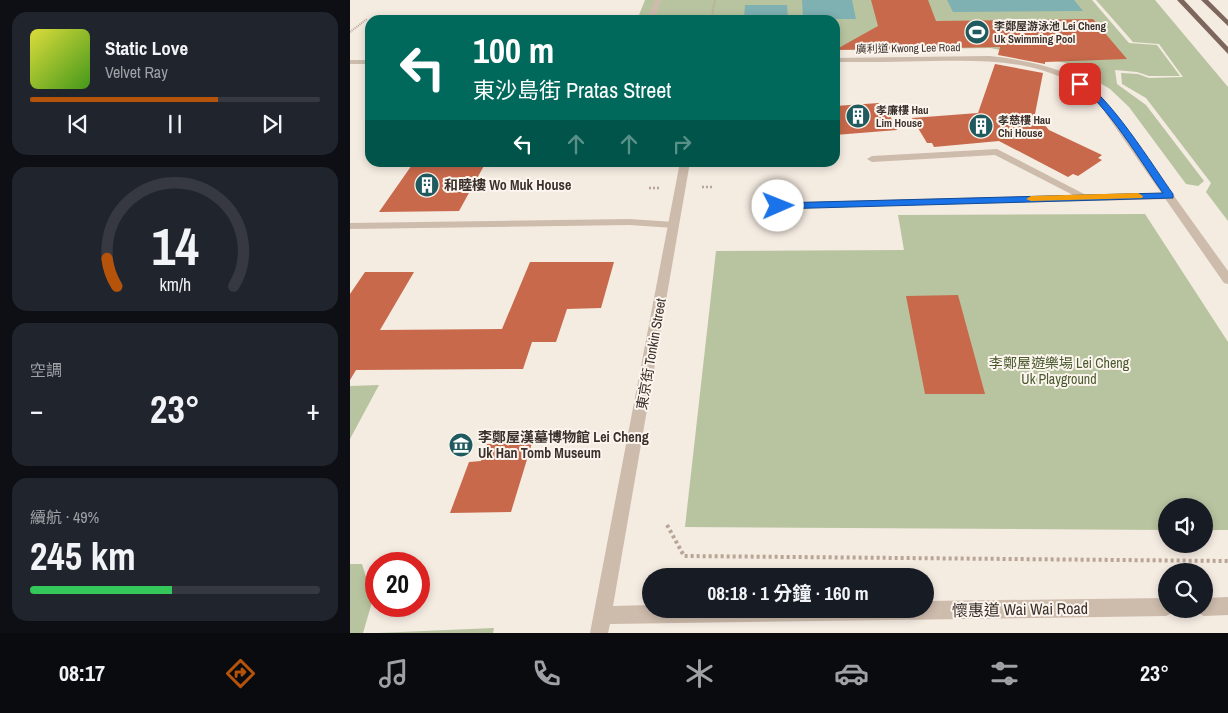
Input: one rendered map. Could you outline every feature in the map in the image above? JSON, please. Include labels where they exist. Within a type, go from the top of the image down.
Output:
[{"type":"main road","points":[[1180,0],[1228,52]]},
{"type":"main road","points":[[1204,0],[1228,24]]},
{"type":"street","points":[[652,15],[658,0]]},
{"type":"street","name":"廣利道 Kwong Lee Road","points":[[840,60],[990,58],[1040,67],[1069,78],[1090,90],[1108,109],[1228,280]]},
{"type":"street","points":[[350,62],[365,62]]},
{"type":"street","points":[[872,159],[997,152],[1084,197]]},
{"type":"street","name":"東京街 Tonkin Street","points":[[599,633],[684,167]]},
{"type":"street","points":[[758,206],[1170,196]]},
{"type":"street","points":[[350,226],[629,222],[674,225]]},
{"type":"street","points":[[1213,607],[1228,606]]},
{"type":"street","name":"懷惠道 Wai Wai Road","points":[[603,615],[1158,607]]},
{"type":"path","points":[[712,15],[715,0]]},
{"type":"path","points":[[350,32],[365,20]]},
{"type":"path","points":[[667,525],[684,556],[1228,561]]},
{"type":"green space","name":"李鄭屋游泳池 Lei Cheng Uk Swimming Pool","points":[[645,0],[1092,0],[1129,43],[1157,45],[1180,76],[1149,76],[1137,72],[1115,70],[1117,84],[1146,105],[1204,181],[1198,186],[1186,184],[1129,107],[1110,89],[1066,63],[990,48],[840,50],[840,15],[639,15]]},
{"type":"green space","points":[[1096,0],[1155,0],[1228,87],[1228,221],[1206,192],[1211,183],[1146,98],[1122,84],[1121,73],[1138,74],[1149,78],[1183,77],[1159,44],[1133,42]]},
{"type":"green space","name":"李鄭屋遊樂場 Lei Cheng Uk Playground","points":[[1145,214],[1228,342],[1228,530],[1213,530],[1213,498],[1158,498],[1158,530],[685,527],[716,251],[904,250],[898,215]]},
{"type":"green space","points":[[379,385],[350,439],[350,386]]},
{"type":"green space","points":[[350,564],[362,564],[365,574],[365,617],[368,617],[363,633],[350,633]]},
{"type":"green space","points":[[494,628],[493,633],[377,633]]},
{"type":"water","points":[[802,0],[852,0],[856,19],[840,19],[840,15],[803,15]]},
{"type":"water","points":[[947,0],[1074,0],[1083,11],[953,12]]},
{"type":"water","points":[[745,5],[787,5],[788,15],[744,15]]},
{"type":"building","points":[[871,0],[928,0],[936,21],[1093,19],[1127,59],[1045,62],[1045,64],[998,55],[1000,47],[840,50],[840,47],[878,26]]},
{"type":"building","name":"孝慈樓 Hau Chi House","points":[[995,64],[1043,73],[1035,114],[1049,130],[1102,155],[1098,158],[1102,160],[1078,176],[1073,174],[1068,177],[999,141],[934,147],[932,143],[927,143],[912,118],[978,113]]},
{"type":"building","name":"孝廉樓 Hau Lim House","points":[[879,103],[880,106],[885,106],[897,130],[840,135],[840,106]]},
{"type":"building","points":[[410,167],[483,167],[459,211],[379,212]]},
{"type":"building","points":[[530,262],[614,262],[601,308],[567,309],[556,342],[532,342],[523,369],[356,370],[350,380],[350,294],[365,272],[414,272],[380,330],[502,329]]},
{"type":"building","points":[[958,295],[985,394],[925,394],[906,296]]},
{"type":"building","points":[[532,443],[511,512],[450,513],[469,462],[481,461],[487,444]]},
{"type":"slow traffic","points":[[1031,199],[1138,196]]},
{"type":"place","name":"李鄭屋游泳池 Lei Cheng Uk Swimming Pool","points":[[977,32]]},
{"type":"place","name":"孝廉樓 Hau Lim House","points":[[858,116]]},
{"type":"place","name":"孝慈樓 Hau Chi House","points":[[981,126]]},
{"type":"place","name":"和睦樓 Wo Muk House","points":[[427,185]]},
{"type":"place","name":"李鄭屋漢墓博物館 Lei Cheng Uk Han Tomb Museum","points":[[461,445]]},
{"type":"route","points":[[778,206],[1170,196],[1108,109],[1090,90],[1080,84]]}]
